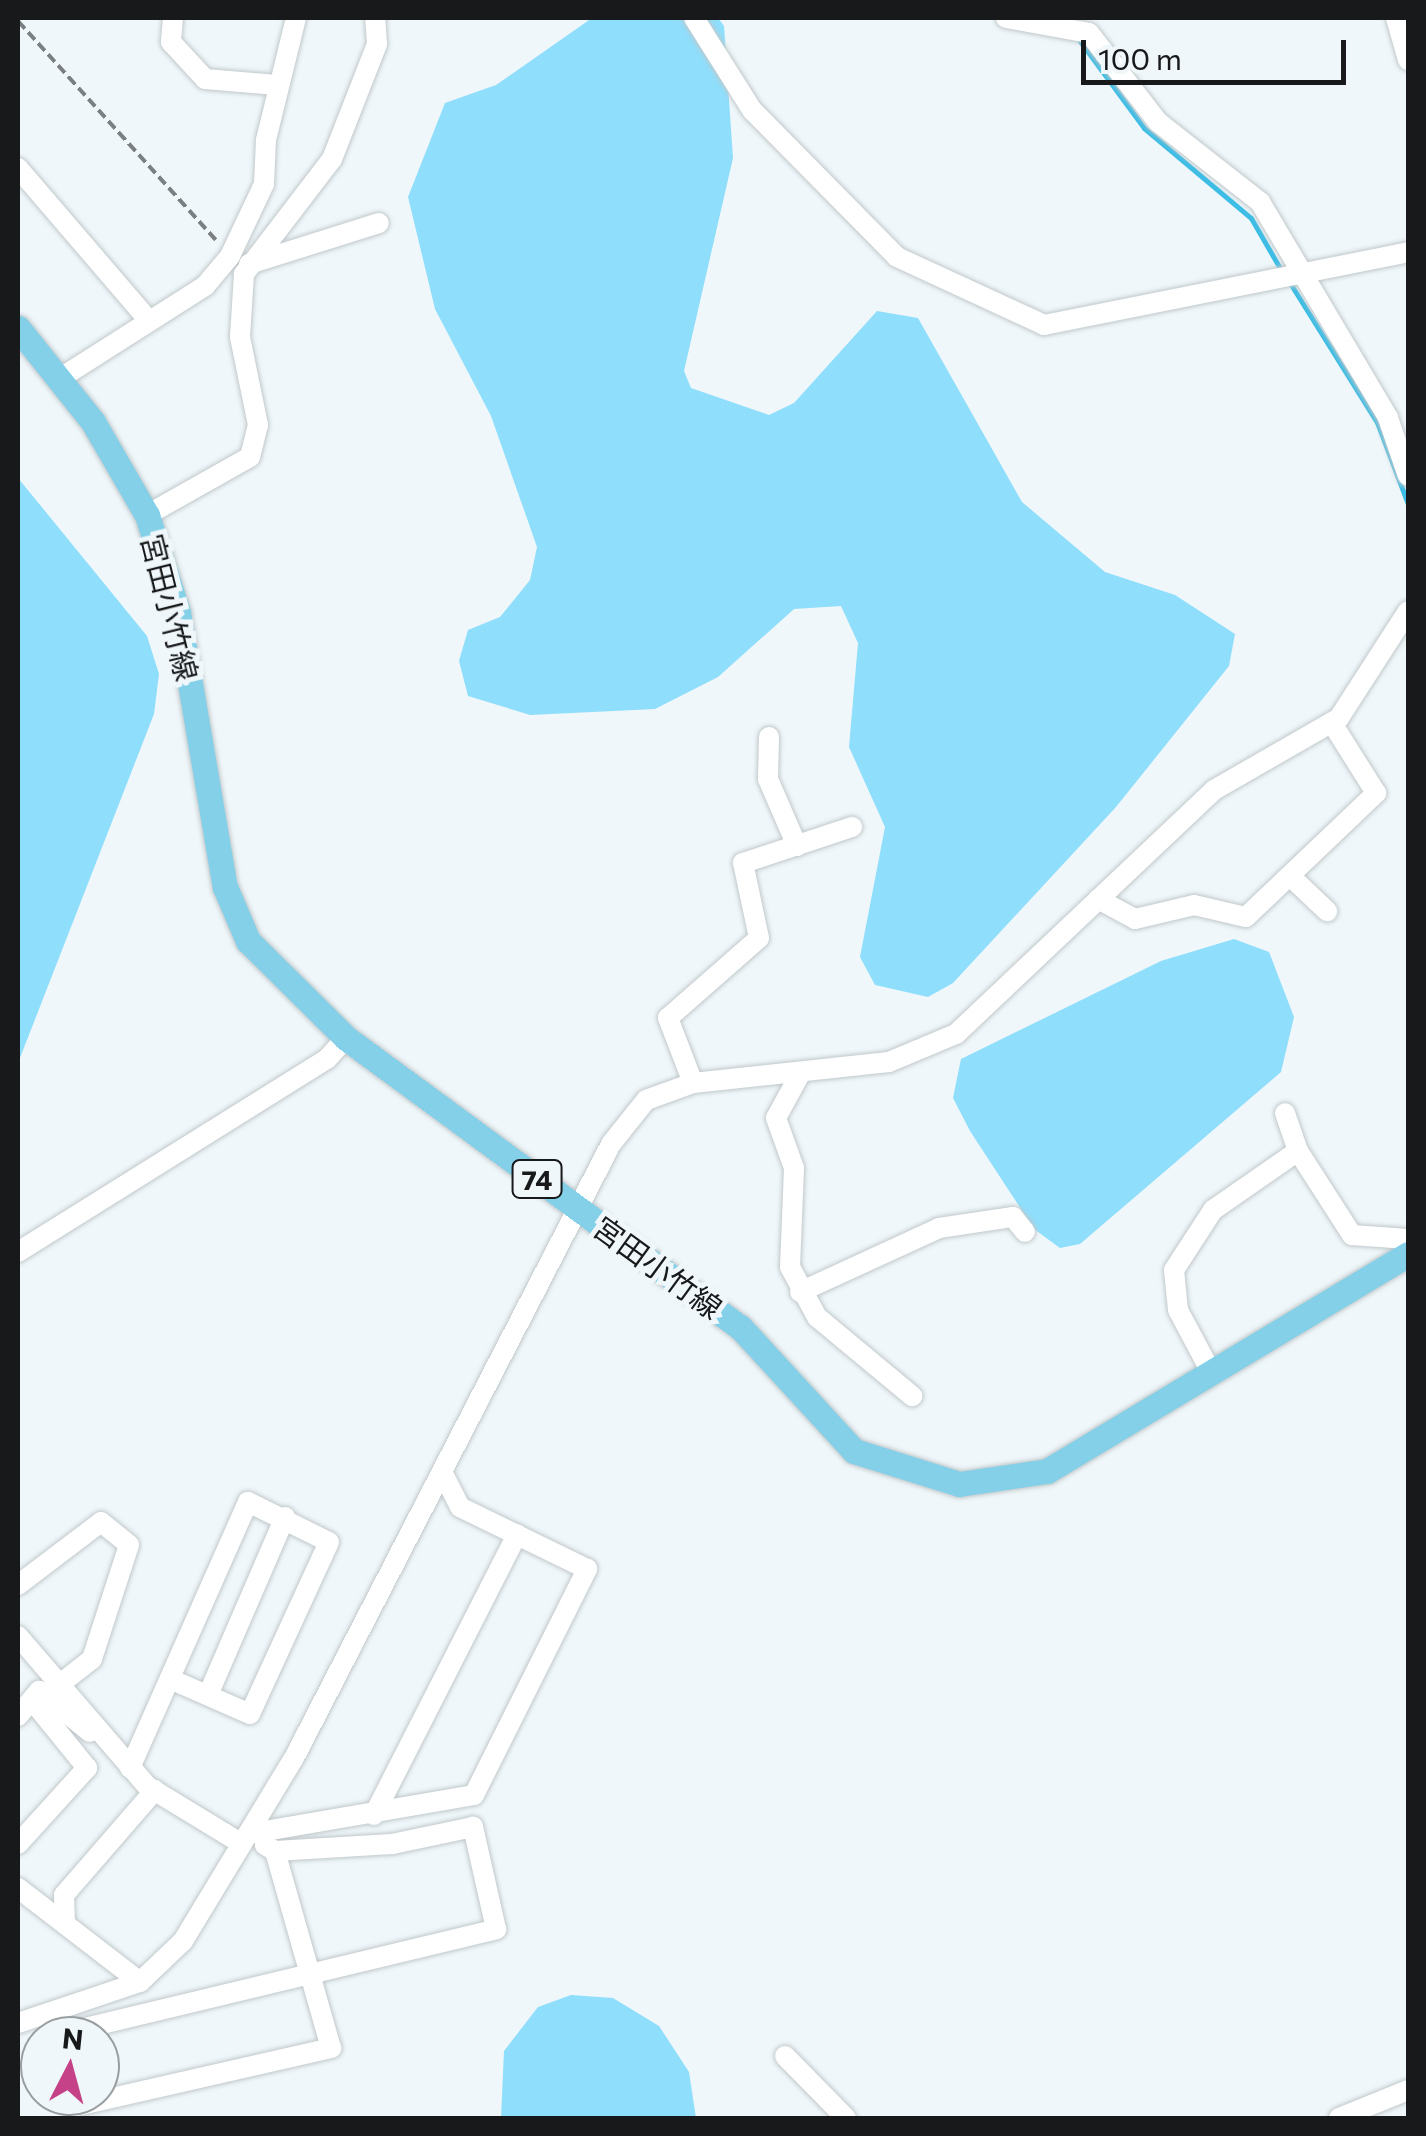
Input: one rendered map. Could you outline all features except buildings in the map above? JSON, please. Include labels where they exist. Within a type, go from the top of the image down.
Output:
[{"type":"main road","name":"宮田小竹線","points":[[18,328],[59,379],[147,515],[178,614],[235,917],[272,969],[346,1038],[740,1327],[854,1451],[927,1480],[1003,1482],[1048,1471],[1408,1254]]},
{"type":"street","points":[[173,18],[171,42],[205,79],[277,85]]},
{"type":"street","points":[[147,515],[250,458],[258,425],[238,316],[234,263],[264,184],[277,85],[296,18]]},
{"type":"street","points":[[59,379],[234,263],[305,200],[354,116],[377,44],[376,18]]},
{"type":"street","points":[[694,18],[752,110],[813,180],[936,280],[1067,327],[1295,272],[1408,252]]},
{"type":"street","points":[[1006,18],[1089,33],[1158,122],[1260,202],[1295,272],[1388,418],[1408,476]]},
{"type":"street","points":[[1396,18],[1408,60]]},
{"type":"street","points":[[18,168],[150,321]]},
{"type":"street","points":[[234,263],[379,224]]},
{"type":"street","points":[[79,2016],[140,1982],[183,1941],[245,1839],[630,1116],[646,1100],[694,1084],[888,1062],[956,1034],[1228,779],[1332,722],[1363,693],[1408,611]]},
{"type":"street","points":[[1098,899],[1136,919],[1194,905],[1236,919],[1291,877],[1376,793],[1332,722]]},
{"type":"street","points":[[768,736],[768,779],[797,846]]},
{"type":"street","points":[[694,1084],[668,1018],[758,938],[744,863],[852,827]]},
{"type":"street","points":[[1291,877],[1327,911]]},
{"type":"street","points":[[18,1252],[326,1059],[346,1038]]},
{"type":"street","points":[[800,1074],[776,1118],[791,1149],[784,1232],[800,1292],[816,1317],[912,1396]]},
{"type":"street","points":[[1284,1113],[1298,1151],[1352,1236],[1408,1239]]},
{"type":"street","points":[[1212,1374],[1178,1310],[1174,1270],[1212,1210],[1298,1151]]},
{"type":"street","points":[[800,1292],[939,1228],[1013,1217],[1025,1232]]},
{"type":"street","points":[[245,1839],[474,1795],[587,1569],[460,1506],[442,1474]]},
{"type":"street","points":[[130,1768],[248,1502],[329,1542],[250,1714],[170,1679]]},
{"type":"street","points":[[208,1696],[285,1518]]},
{"type":"street","points":[[18,1585],[101,1522],[129,1545],[92,1659],[64,1682]]},
{"type":"street","points":[[374,1815],[516,1534]]},
{"type":"street","points":[[18,1636],[64,1682],[109,1746]]},
{"type":"street","points":[[18,1844],[86,1768],[24,1708],[40,1691],[109,1746],[155,1790],[275,1851],[392,1844],[473,1827],[496,1929],[115,2016]]},
{"type":"street","points":[[65,1924],[64,1895],[155,1790]]},
{"type":"street","points":[[120,2096],[331,2048],[314,1973],[275,1851]]},
{"type":"street","points":[[18,1888],[140,1982]]},
{"type":"street","points":[[785,2056],[846,2118]]},
{"type":"street","points":[[1349,2117],[1408,2090]]},
{"type":"path","points":[[18,21],[234,263]]},
{"type":"shaded area","points":[[592,18],[718,18],[724,26],[733,158],[684,371],[691,388],[769,415],[794,403],[877,311],[918,318],[1022,502],[1105,572],[1175,595],[1235,634],[1229,666],[1116,807],[953,983],[928,997],[875,985],[860,957],[885,827],[849,747],[858,643],[841,606],[794,609],[718,677],[655,709],[530,715],[468,696],[459,661],[468,630],[500,617],[530,580],[537,547],[491,416],[435,309],[408,197],[445,103],[496,85]]},
{"type":"shaded area","points":[[18,478],[147,636],[159,674],[154,714],[18,1063]]},
{"type":"shaded area","points":[[1234,939],[1269,952],[1294,1017],[1281,1072],[1080,1244],[1060,1248],[1034,1229],[970,1131],[953,1098],[961,1059],[1161,961]]},
{"type":"shaded area","points":[[571,1995],[613,1998],[659,2026],[689,2072],[696,2118],[501,2118],[504,2051],[538,2007]]},
{"type":"waterway","points":[[1077,37],[1144,128],[1251,218],[1281,270]]},
{"type":"waterway","points":[[1290,283],[1377,422],[1408,504]]}]
